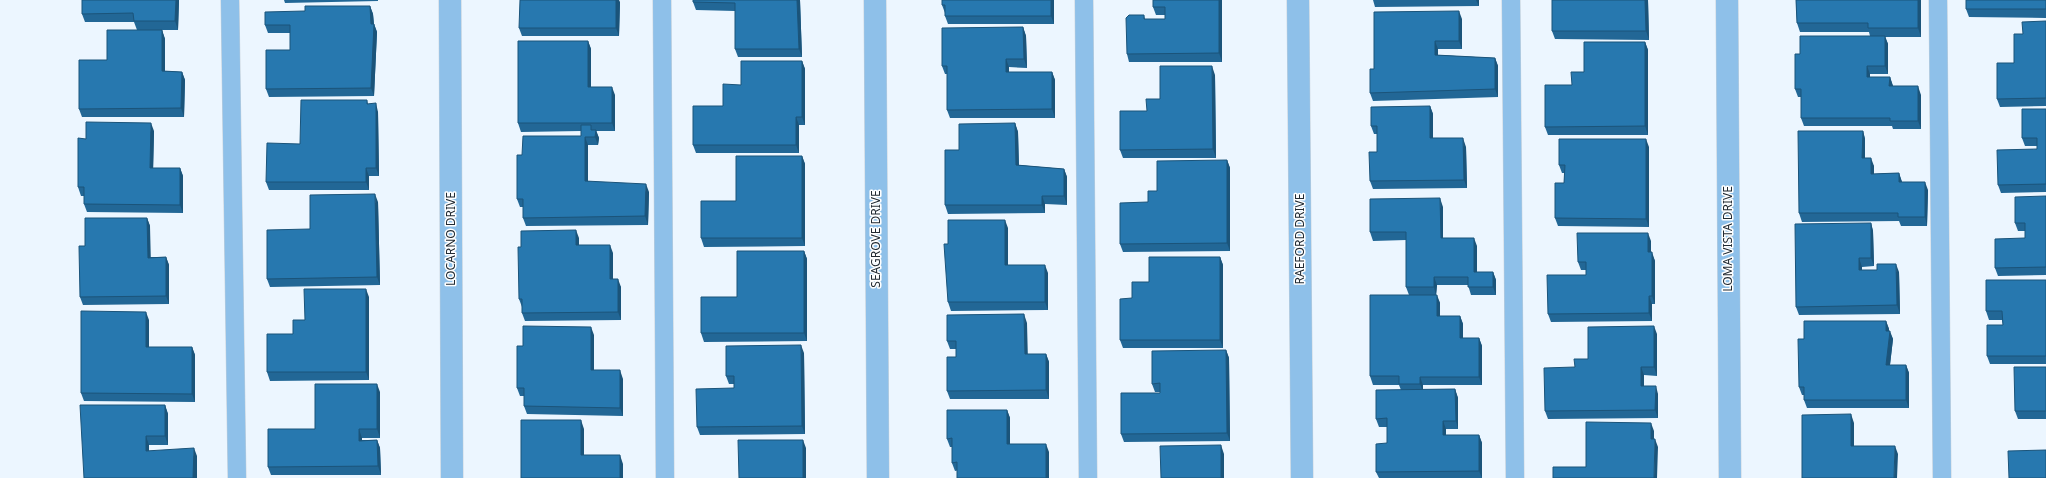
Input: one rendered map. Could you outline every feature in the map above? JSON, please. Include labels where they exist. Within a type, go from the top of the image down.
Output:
[{"type":"street","name":"LOCARNO DRIVE","points":[[450,0],[452,478]]},
{"type":"street","name":"SEAGROVE DRIVE","points":[[875,0],[878,478]]},
{"type":"street","name":"RAEFORD DRIVE","points":[[1298,0],[1302,478]]},
{"type":"street","name":"LOMA VISTA DRIVE","points":[[1727,0],[1730,478]]},
{"type":"lane","points":[[230,0],[237,478]]},
{"type":"lane","points":[[662,0],[665,478]]},
{"type":"lane","points":[[1084,0],[1088,478]]},
{"type":"lane","points":[[1511,0],[1515,478]]},
{"type":"lane","points":[[1938,0],[1942,478]]},
{"type":"building","points":[[82,0],[176,0],[175,21],[134,21],[133,13],[82,14]]},
{"type":"building","points":[[520,0],[616,0],[616,28],[519,28]]},
{"type":"building","points":[[693,0],[797,0],[799,49],[735,49],[735,3],[693,2]]},
{"type":"building","points":[[942,0],[1051,0],[1051,16],[945,16],[945,5],[942,5]]},
{"type":"building","points":[[1153,0],[1219,0],[1219,53],[1127,54],[1126,18],[1129,15],[1144,15],[1144,19],[1165,19],[1165,7],[1153,7]]},
{"type":"building","points":[[1552,0],[1645,0],[1646,31],[1552,31]]},
{"type":"building","points":[[1796,0],[1918,0],[1918,28],[1868,28],[1868,23],[1797,23]]},
{"type":"building","points":[[1966,0],[2046,0],[2046,9],[1966,9]]},
{"type":"building","points":[[305,6],[370,6],[371,24],[374,24],[371,88],[266,89],[266,50],[290,50],[290,25],[265,25],[265,12],[305,11]]},
{"type":"building","points":[[1459,11],[1459,41],[1435,41],[1435,55],[1495,58],[1495,89],[1370,93],[1370,69],[1374,69],[1374,12]]},
{"type":"building","points":[[2046,21],[2046,98],[1997,99],[1997,63],[2014,63],[2014,34],[2023,34],[2022,22]]},
{"type":"building","points":[[1023,27],[1024,59],[1006,59],[1006,72],[1052,72],[1052,109],[947,110],[947,66],[942,66],[942,28]]},
{"type":"building","points":[[107,30],[162,30],[162,71],[182,72],[181,108],[79,109],[79,60],[107,60]]},
{"type":"building","points":[[1800,36],[1885,36],[1885,66],[1867,66],[1867,77],[1890,77],[1889,86],[1918,86],[1918,121],[1890,121],[1890,118],[1801,118],[1801,89],[1795,89],[1795,54],[1800,54]]},
{"type":"building","points":[[518,41],[588,41],[588,87],[612,87],[612,123],[518,123]]},
{"type":"building","points":[[1584,42],[1645,42],[1645,126],[1545,127],[1545,85],[1572,85],[1571,72],[1584,72]]},
{"type":"building","points":[[741,61],[802,61],[802,117],[796,117],[796,145],[693,145],[693,106],[723,106],[723,84],[741,85]]},
{"type":"building","points":[[1160,66],[1212,66],[1213,149],[1120,150],[1120,111],[1147,111],[1146,99],[1160,99]]},
{"type":"building","points":[[301,100],[367,100],[367,104],[376,103],[376,168],[366,168],[366,182],[266,182],[267,143],[300,144]]},
{"type":"building","points":[[1430,106],[1430,138],[1463,138],[1464,180],[1370,181],[1369,152],[1377,152],[1377,126],[1371,126],[1371,107]]},
{"type":"building","points":[[2022,109],[2046,109],[2046,184],[1998,185],[1997,150],[2037,149],[2037,138],[2022,138]]},
{"type":"building","points":[[86,122],[151,123],[150,168],[180,168],[180,205],[84,204],[84,187],[78,187],[78,138],[86,139]]},
{"type":"building","points":[[1015,123],[1016,165],[1064,169],[1064,196],[1042,196],[1042,205],[945,205],[945,150],[959,150],[959,124]]},
{"type":"building","points":[[581,125],[591,125],[591,130],[596,130],[595,137],[585,137],[585,181],[646,184],[645,216],[523,218],[523,199],[517,199],[517,155],[522,155],[523,136],[581,136]]},
{"type":"building","points":[[1798,131],[1863,131],[1862,158],[1871,158],[1871,174],[1899,173],[1899,182],[1925,182],[1925,217],[1898,217],[1898,213],[1799,213]]},
{"type":"building","points":[[1559,139],[1646,139],[1646,219],[1555,218],[1555,183],[1564,183],[1565,165],[1559,165]]},
{"type":"building","points":[[736,156],[802,156],[802,238],[701,238],[701,201],[736,201]]},
{"type":"building","points":[[1227,160],[1227,243],[1120,244],[1120,203],[1148,202],[1148,191],[1157,191],[1157,161]]},
{"type":"building","points":[[375,194],[377,277],[267,279],[267,230],[310,229],[310,195]]},
{"type":"building","points":[[2046,196],[2046,267],[1995,268],[1995,239],[2025,238],[2025,223],[2015,223],[2015,197]]},
{"type":"building","points":[[1440,198],[1441,238],[1474,238],[1474,272],[1493,272],[1493,287],[1468,287],[1468,277],[1434,277],[1434,287],[1406,287],[1406,232],[1370,232],[1370,199]]},
{"type":"building","points":[[85,218],[147,218],[148,258],[166,257],[166,296],[80,297],[79,246],[85,246]]},
{"type":"building","points":[[948,220],[1005,220],[1005,265],[1045,265],[1045,302],[948,302],[944,244],[948,244]]},
{"type":"building","points":[[1871,223],[1871,258],[1859,258],[1859,270],[1877,270],[1877,264],[1896,264],[1897,305],[1796,307],[1795,224]]},
{"type":"building","points":[[576,230],[576,245],[610,245],[610,279],[618,279],[618,312],[522,313],[522,299],[519,299],[518,247],[521,247],[521,231]]},
{"type":"building","points":[[1577,233],[1648,233],[1648,252],[1652,252],[1652,296],[1649,296],[1649,313],[1548,314],[1547,275],[1586,275],[1586,262],[1578,262]]},
{"type":"building","points":[[737,251],[804,251],[804,333],[701,333],[701,297],[737,297]]},
{"type":"building","points":[[1149,257],[1220,257],[1220,340],[1120,340],[1120,299],[1132,298],[1132,282],[1149,282]]},
{"type":"building","points":[[1986,280],[2046,280],[2046,356],[1987,356],[1987,325],[2003,325],[2002,311],[1986,311]]},
{"type":"building","points":[[304,289],[366,289],[366,372],[267,372],[267,334],[293,334],[293,320],[305,320]]},
{"type":"building","points":[[1370,295],[1437,295],[1437,316],[1460,316],[1460,338],[1479,338],[1479,377],[1420,377],[1420,384],[1399,384],[1399,376],[1370,376]]},
{"type":"building","points":[[81,311],[146,312],[146,347],[192,347],[192,394],[81,393]]},
{"type":"building","points":[[1024,314],[1025,354],[1046,354],[1046,390],[947,391],[947,357],[956,357],[956,341],[947,341],[947,315]]},
{"type":"building","points":[[1804,321],[1886,321],[1886,331],[1890,331],[1886,365],[1906,365],[1906,400],[1804,400],[1804,387],[1799,387],[1798,339],[1804,339]]},
{"type":"building","points":[[523,326],[591,327],[591,370],[620,370],[620,408],[524,406],[524,388],[517,388],[517,346],[523,346]]},
{"type":"building","points":[[1654,326],[1654,367],[1641,367],[1641,386],[1656,386],[1655,410],[1545,411],[1544,368],[1575,367],[1574,359],[1588,359],[1588,327]]},
{"type":"building","points":[[801,345],[802,426],[697,427],[696,389],[734,388],[734,376],[726,376],[726,346]]},
{"type":"building","points":[[1226,350],[1227,433],[1121,434],[1121,393],[1160,393],[1160,383],[1152,384],[1152,351]]},
{"type":"building","points":[[2014,367],[2046,367],[2046,411],[2015,411]]},
{"type":"building","points":[[315,384],[377,384],[377,429],[359,429],[359,441],[377,440],[378,466],[268,467],[268,429],[315,429]]},
{"type":"building","points":[[1455,389],[1456,421],[1443,421],[1443,435],[1479,435],[1479,471],[1376,472],[1376,444],[1387,443],[1387,418],[1376,419],[1376,390]]},
{"type":"building","points":[[80,405],[165,405],[165,436],[146,436],[146,451],[194,448],[193,478],[84,478]]},
{"type":"building","points":[[947,410],[1007,410],[1007,444],[1046,444],[1046,478],[957,478],[957,462],[952,463],[952,438],[947,439]]},
{"type":"building","points":[[1851,414],[1851,446],[1895,446],[1894,478],[1802,478],[1802,415]]},
{"type":"building","points":[[521,420],[581,420],[581,455],[620,455],[620,478],[521,478]]},
{"type":"building","points":[[1586,422],[1651,423],[1651,439],[1655,439],[1654,478],[1553,478],[1553,467],[1586,467]]},
{"type":"building","points":[[738,440],[803,440],[803,478],[739,478]]},
{"type":"building","points":[[1221,445],[1221,478],[1161,478],[1160,446]]},
{"type":"building","points":[[2046,450],[2046,478],[2009,478],[2008,451]]}]
